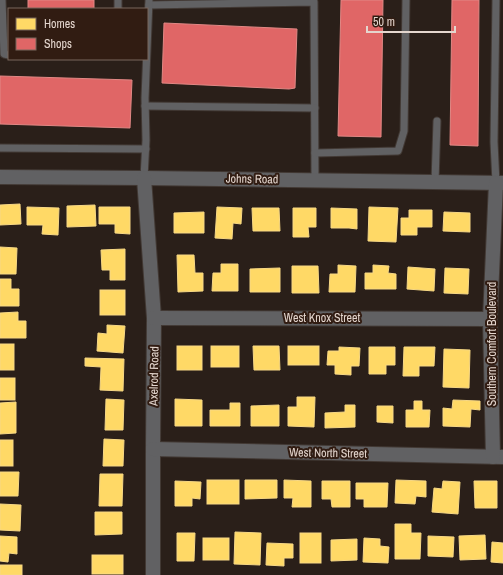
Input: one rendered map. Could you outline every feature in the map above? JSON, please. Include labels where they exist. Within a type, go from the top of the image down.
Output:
[{"type":"street","name":"Johns Road","points":[[0,177],[499,183]]},
{"type":"street","name":"Axelrod Road","points":[[144,178],[154,318],[153,575]]},
{"type":"street","name":"Southern Comfort Boulevard","points":[[498,457],[490,318],[499,183]]},
{"type":"street","name":"West Knox Street","points":[[154,318],[490,318]]},
{"type":"street","name":"West North Street","points":[[153,449],[498,457]]},
{"type":"lane","points":[[2,0],[4,55]]},
{"type":"lane","points":[[315,153],[398,151],[404,131],[406,0]]},
{"type":"lane","points":[[496,0],[494,142],[499,183]]},
{"type":"lane","points":[[148,28],[149,2],[314,1],[315,180]]},
{"type":"lane","points":[[144,178],[146,149],[145,98],[147,60]]},
{"type":"lane","points":[[145,106],[315,108]]},
{"type":"lane","points":[[435,182],[437,121]]},
{"type":"lane","points":[[0,148],[146,149]]},
{"type":"building: Homes","points":[[20,204],[21,224],[0,225],[0,205]]},
{"type":"building: Homes","points":[[95,205],[96,226],[67,227],[67,206]]},
{"type":"building: Homes","points":[[27,207],[59,208],[58,235],[42,234],[43,225],[27,225]]},
{"type":"building: Homes","points":[[99,207],[130,207],[130,234],[115,233],[115,224],[99,224]]},
{"type":"building: Homes","points":[[217,207],[242,208],[241,224],[233,223],[232,239],[215,238]]},
{"type":"building: Homes","points":[[369,207],[398,208],[396,242],[368,241]]},
{"type":"building: Homes","points":[[252,208],[279,208],[280,231],[253,231]]},
{"type":"building: Homes","points":[[293,208],[316,208],[316,227],[308,227],[309,237],[293,237]]},
{"type":"building: Homes","points":[[331,208],[357,209],[357,229],[331,228]]},
{"type":"building: Homes","points":[[409,210],[432,210],[432,227],[417,227],[417,235],[401,235],[401,218],[409,218]]},
{"type":"building: Homes","points":[[204,212],[204,233],[174,233],[174,213]]},
{"type":"building: Homes","points":[[444,212],[470,213],[470,232],[443,231]]},
{"type":"building: Homes","points":[[0,247],[17,248],[16,274],[0,274]]},
{"type":"building: Homes","points":[[125,249],[125,280],[110,280],[110,270],[102,270],[101,250]]},
{"type":"building: Homes","points":[[177,255],[194,255],[195,273],[203,273],[203,291],[178,292]]},
{"type":"building: Homes","points":[[221,264],[238,264],[238,291],[212,291],[213,273],[221,273]]},
{"type":"building: Homes","points":[[338,265],[356,266],[355,292],[329,292],[330,274],[338,274]]},
{"type":"building: Homes","points":[[373,265],[389,266],[388,273],[396,274],[396,289],[365,289],[365,273],[373,273]]},
{"type":"building: Homes","points":[[292,266],[318,266],[319,293],[292,293]]},
{"type":"building: Homes","points":[[408,267],[435,269],[434,291],[407,289]]},
{"type":"building: Homes","points":[[280,268],[280,292],[250,292],[250,269]]},
{"type":"building: Homes","points":[[445,268],[469,269],[468,294],[444,293]]},
{"type":"building: Homes","points":[[0,279],[11,279],[11,289],[19,289],[19,306],[0,306]]},
{"type":"building: Homes","points":[[100,290],[125,290],[125,315],[100,315]]},
{"type":"building: Homes","points":[[18,312],[18,321],[26,321],[26,338],[0,338],[0,313]]},
{"type":"building: Homes","points":[[107,325],[125,326],[123,353],[97,351],[98,333],[107,334]]},
{"type":"building: Homes","points":[[0,344],[14,344],[14,370],[0,370]]},
{"type":"building: Homes","points":[[177,346],[202,346],[202,370],[177,370]]},
{"type":"building: Homes","points":[[211,346],[239,346],[239,367],[211,367]]},
{"type":"building: Homes","points":[[253,346],[279,346],[280,370],[254,370]]},
{"type":"building: Homes","points":[[288,346],[319,346],[319,365],[288,365]]},
{"type":"building: Homes","points":[[339,347],[360,348],[359,366],[351,366],[351,375],[335,374],[335,365],[327,365],[328,351],[339,351]]},
{"type":"building: Homes","points":[[369,347],[395,347],[395,365],[386,365],[386,374],[369,374]]},
{"type":"building: Homes","points":[[404,347],[435,347],[434,366],[419,366],[419,376],[403,376]]},
{"type":"building: Homes","points":[[444,349],[470,350],[469,388],[443,387]]},
{"type":"building: Homes","points":[[85,358],[124,359],[123,391],[100,390],[101,367],[85,366]]},
{"type":"building: Homes","points":[[0,378],[15,378],[15,400],[0,400]]},
{"type":"building: Homes","points":[[297,397],[315,397],[314,427],[288,426],[288,407],[297,407]]},
{"type":"building: Homes","points":[[106,399],[124,400],[123,430],[105,430]]},
{"type":"building: Homes","points":[[175,399],[202,400],[202,426],[175,426]]},
{"type":"building: Homes","points":[[453,400],[480,401],[480,410],[471,409],[470,427],[443,426],[443,408],[452,409]]},
{"type":"building: Homes","points":[[414,401],[422,401],[422,410],[430,410],[429,427],[406,427],[406,410],[414,410]]},
{"type":"building: Homes","points":[[16,402],[16,433],[0,434],[0,403]]},
{"type":"building: Homes","points":[[230,403],[240,403],[240,426],[210,426],[210,410],[230,410]]},
{"type":"building: Homes","points":[[279,405],[279,426],[251,426],[251,406]]},
{"type":"building: Homes","points":[[345,405],[355,405],[355,427],[325,428],[325,413],[345,412]]},
{"type":"building: Homes","points":[[377,406],[393,406],[393,423],[377,422]]},
{"type":"building: Homes","points":[[104,439],[124,440],[123,466],[103,466]]},
{"type":"building: Homes","points":[[0,440],[13,440],[13,466],[0,466]]},
{"type":"building: Homes","points":[[0,472],[19,472],[18,496],[0,496]]},
{"type":"building: Homes","points":[[100,474],[123,474],[122,506],[99,506]]},
{"type":"building: Homes","points":[[207,480],[239,480],[239,504],[207,504]]},
{"type":"building: Homes","points":[[245,480],[277,480],[277,498],[245,499]]},
{"type":"building: Homes","points":[[284,480],[311,481],[311,507],[292,507],[293,498],[284,498]]},
{"type":"building: Homes","points":[[396,480],[426,481],[426,497],[416,496],[415,504],[395,503]]},
{"type":"building: Homes","points":[[175,481],[201,482],[200,499],[192,498],[192,506],[175,506]]},
{"type":"building: Homes","points":[[322,481],[350,481],[350,507],[332,507],[331,499],[322,499]]},
{"type":"building: Homes","points":[[443,481],[460,482],[458,514],[432,512],[434,488],[442,489]]},
{"type":"building: Homes","points":[[474,481],[497,481],[497,508],[475,508]]},
{"type":"building: Homes","points":[[356,483],[388,483],[387,507],[364,507],[364,499],[356,499]]},
{"type":"building: Homes","points":[[0,504],[21,505],[20,531],[0,530]]},
{"type":"building: Homes","points":[[95,512],[122,512],[122,534],[95,535]]},
{"type":"building: Homes","points":[[395,524],[411,524],[411,533],[421,533],[420,559],[395,559]]},
{"type":"building: Homes","points":[[235,532],[261,533],[260,565],[234,564]]},
{"type":"building: Homes","points":[[177,533],[195,533],[194,561],[177,561]]},
{"type":"building: Homes","points":[[300,533],[321,533],[321,563],[300,563]]},
{"type":"building: Homes","points":[[485,535],[486,559],[460,560],[459,536]]},
{"type":"building: Homes","points":[[0,536],[17,537],[17,554],[9,553],[8,562],[0,561]]},
{"type":"building: Homes","points":[[428,536],[454,537],[453,557],[428,556]]},
{"type":"building: Homes","points":[[203,538],[229,538],[229,560],[203,560]]},
{"type":"building: Homes","points":[[364,538],[380,539],[380,546],[389,547],[388,563],[363,562]]},
{"type":"building: Homes","points":[[357,539],[357,560],[331,561],[331,540]]},
{"type":"building: Homes","points":[[492,542],[503,543],[503,563],[491,562]]},
{"type":"building: Homes","points":[[267,543],[293,544],[293,558],[284,558],[284,566],[266,565]]},
{"type":"building: Homes","points":[[92,555],[123,555],[123,574],[92,574]]},
{"type":"building: Homes","points":[[0,565],[22,565],[22,575],[0,575]]},
{"type":"building: Shops","points":[[28,0],[94,0],[94,8],[28,8]]},
{"type":"building: Shops","points":[[341,0],[383,0],[381,137],[338,136]]},
{"type":"building: Shops","points":[[452,0],[479,0],[478,146],[450,145]]},
{"type":"building: Shops","points":[[164,23],[297,29],[295,88],[289,89],[162,83]]},
{"type":"building: Shops","points":[[0,76],[132,80],[130,128],[0,124]]}]
